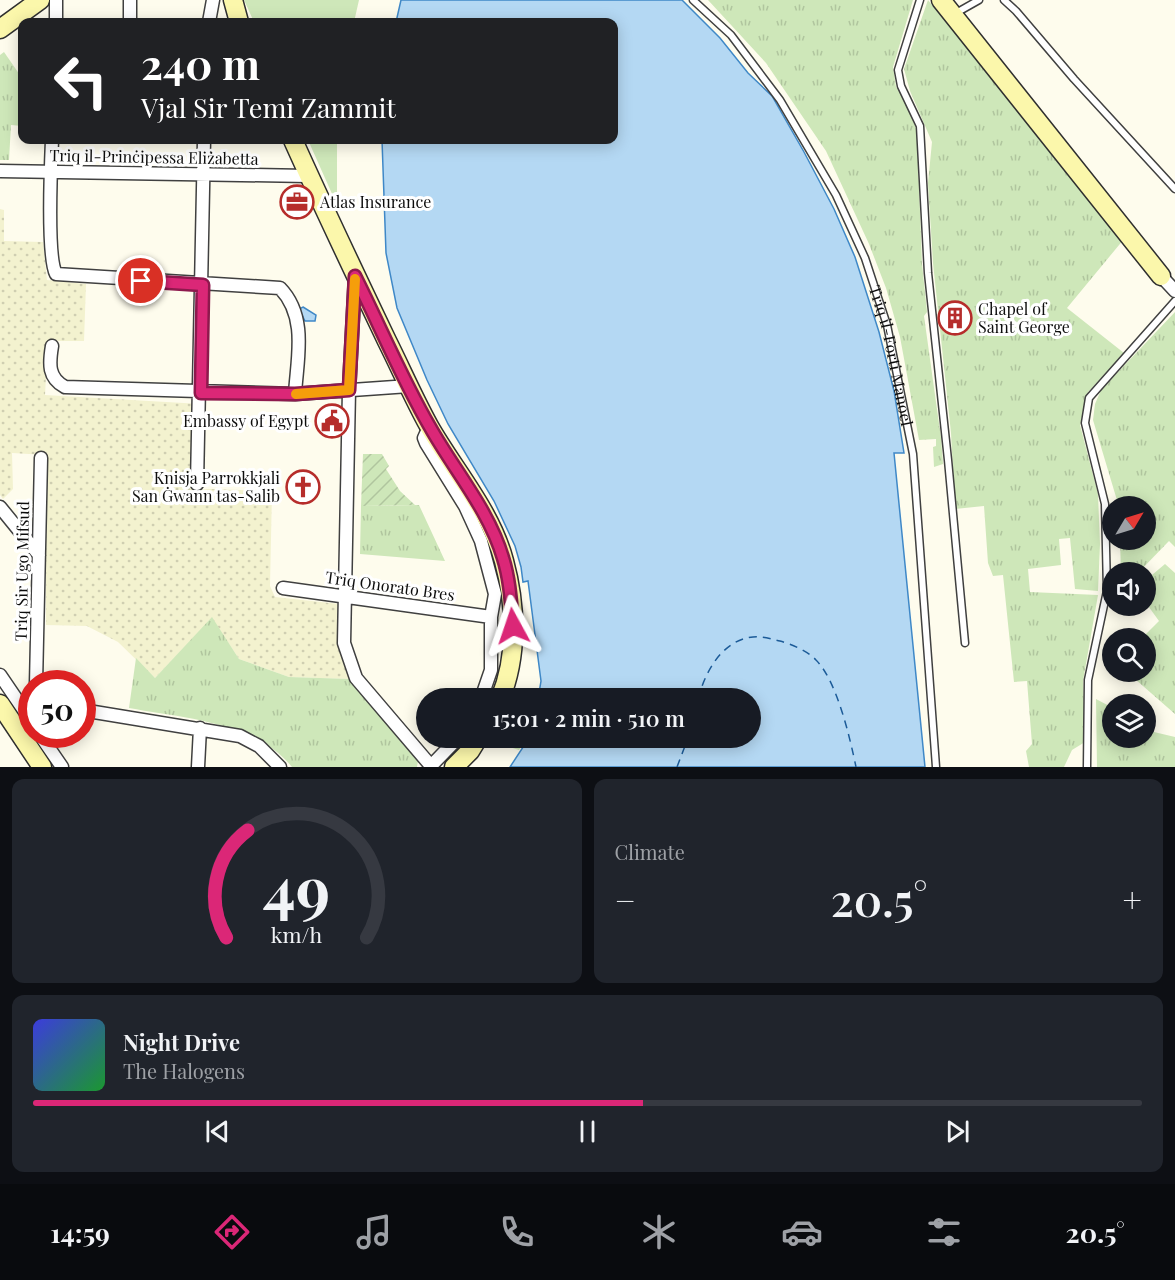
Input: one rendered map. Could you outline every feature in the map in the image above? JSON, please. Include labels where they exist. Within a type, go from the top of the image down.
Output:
[{"type":"main road","points":[[0,28],[40,0]]},
{"type":"main road","points":[[233,0],[238,18]]},
{"type":"main road","points":[[941,0],[1161,276]]},
{"type":"main road","points":[[295,144],[355,276],[429,427],[480,507],[504,559],[513,626],[510,666],[503,688]]},
{"type":"main road","points":[[0,704],[42,767]]},
{"type":"main road","points":[[454,767],[472,748]]},
{"type":"street","points":[[56,0],[56,18]]},
{"type":"street","points":[[130,0],[130,18]]},
{"type":"street","points":[[210,18],[213,0]]},
{"type":"street","points":[[52,144],[54,272],[59,275],[203,285],[274,286],[284,292],[296,313],[300,327],[295,394]]},
{"type":"street","points":[[197,484],[201,393],[204,144]]},
{"type":"street","name":"Triq il-Prinċipessa Eliżabetta","points":[[0,171],[308,176]]},
{"type":"street","points":[[355,276],[349,390],[344,643],[356,678],[430,766],[448,748]]},
{"type":"street","points":[[1161,276],[1175,291]]},
{"type":"street","points":[[52,346],[50,360],[52,376],[65,387],[201,393],[295,394],[409,386]]},
{"type":"street","points":[[429,427],[424,438],[465,506],[481,541],[495,594],[491,618],[491,670],[485,688]]},
{"type":"street","name":"Triq Sir Ugo Mifsud","points":[[36,670],[41,458]]},
{"type":"street","points":[[0,507],[39,555]]},
{"type":"street","name":"Triq Onorato Bres","points":[[283,588],[491,618]]},
{"type":"street","points":[[0,675],[18,694]]},
{"type":"street","points":[[96,712],[240,736],[259,746],[280,767]]},
{"type":"street","points":[[198,767],[200,728]]},
{"type":"street","points":[[49,748],[62,767]]},
{"type":"lane","name":"Triq il-Forti Manoel","points":[[693,0],[731,35],[785,109],[836,195],[864,258],[887,325],[913,454],[936,767]]},
{"type":"lane","points":[[920,0],[898,70],[901,86],[920,126],[928,273],[965,643]]},
{"type":"lane","points":[[953,16],[979,0]]},
{"type":"lane","points":[[1004,0],[1175,189]]},
{"type":"lane","points":[[1087,767],[1088,680],[1107,591],[1105,504],[1085,423],[1089,398],[1175,301]]},
{"type":"green space","points":[[244,0],[359,0],[355,18],[252,18]]},
{"type":"green space","points":[[708,0],[913,0],[893,67],[896,87],[904,98],[917,131],[922,264],[927,312],[924,316],[943,464],[934,467],[933,447],[936,446],[936,439],[919,440],[900,337],[886,288],[869,244],[826,151],[766,63]]},
{"type":"green space","points":[[928,0],[997,85],[1000,83],[1105,220],[1124,239],[1067,308],[1124,353],[1088,392],[1080,425],[1098,494],[1100,544],[1098,591],[1075,589],[1070,538],[1059,539],[1061,565],[1028,569],[1030,592],[1098,595],[1083,681],[1085,742],[1072,750],[1064,767],[1029,767],[1026,751],[1032,744],[1027,681],[1014,682],[1003,575],[993,576],[988,563],[984,506],[955,509],[951,433],[933,263],[928,183],[932,142],[910,91],[904,69]]},
{"type":"green space","points":[[4,52],[18,72],[18,126],[11,125],[9,160],[0,160],[0,55]]},
{"type":"green space","points":[[310,144],[337,144],[337,195],[333,196]]},
{"type":"green space","points":[[0,209],[4,210],[4,241],[43,242],[47,280],[86,284],[84,341],[48,341],[45,395],[201,404],[196,491],[207,489],[272,491],[270,586],[275,597],[339,604],[351,679],[289,677],[239,659],[212,618],[155,678],[118,642],[87,626],[46,625],[46,455],[12,453],[13,489],[3,499],[0,495]]},
{"type":"green space","points":[[1175,312],[1175,547],[1169,541],[1149,562],[1121,562],[1120,550],[1156,550],[1156,496],[1116,496],[1093,420],[1095,404],[1101,390]]},
{"type":"green space","points":[[363,454],[382,454],[389,466],[386,469],[400,491],[415,505],[361,506]]},
{"type":"green space","points":[[419,505],[445,561],[360,554],[361,506]]},
{"type":"green space","points":[[1165,564],[1175,573],[1175,714],[1156,697],[1156,694],[1152,694],[1138,682],[1156,682],[1156,628],[1152,628],[1159,621],[1155,616],[1156,572]]},
{"type":"green space","points":[[212,617],[239,659],[289,677],[351,679],[418,761],[417,767],[292,767],[277,752],[239,731],[195,719],[129,708],[136,658],[155,678]]},
{"type":"green space","points":[[1096,699],[1102,702],[1102,748],[1156,748],[1156,732],[1175,737],[1175,767],[1097,767]]},
{"type":"water","points":[[401,0],[682,0],[772,96],[834,209],[855,257],[879,332],[894,391],[904,453],[894,453],[925,767],[510,767],[522,748],[761,748],[761,688],[540,688],[541,681],[528,581],[523,582],[515,546],[494,501],[448,424],[427,380],[397,308],[386,253],[382,144],[618,144],[618,18],[397,18]]},
{"type":"water","points":[[303,307],[316,315],[315,321],[305,321],[299,309]]},
{"type":"ferry route","points":[[701,688],[716,659],[732,644],[742,639],[766,638],[794,646],[809,654],[824,669],[842,710],[856,767]]},
{"type":"ferry route","points":[[677,767],[684,748]]},
{"type":"slow traffic","points":[[296,394],[349,390],[355,279]]},
{"type":"place","name":"Atlas Insurance","points":[[297,202]]},
{"type":"place","name":"Chapel of Saint George","points":[[955,318]]},
{"type":"place","name":"Embassy of Egypt","points":[[332,421]]},
{"type":"place","name":"Knisja Parrokkjali San Ġwann tas-Salib","points":[[303,487]]},
{"type":"route","points":[[141,281],[203,285],[201,393],[295,394],[349,390],[355,276],[429,427],[480,507],[494,534],[504,559],[513,626]]}]
